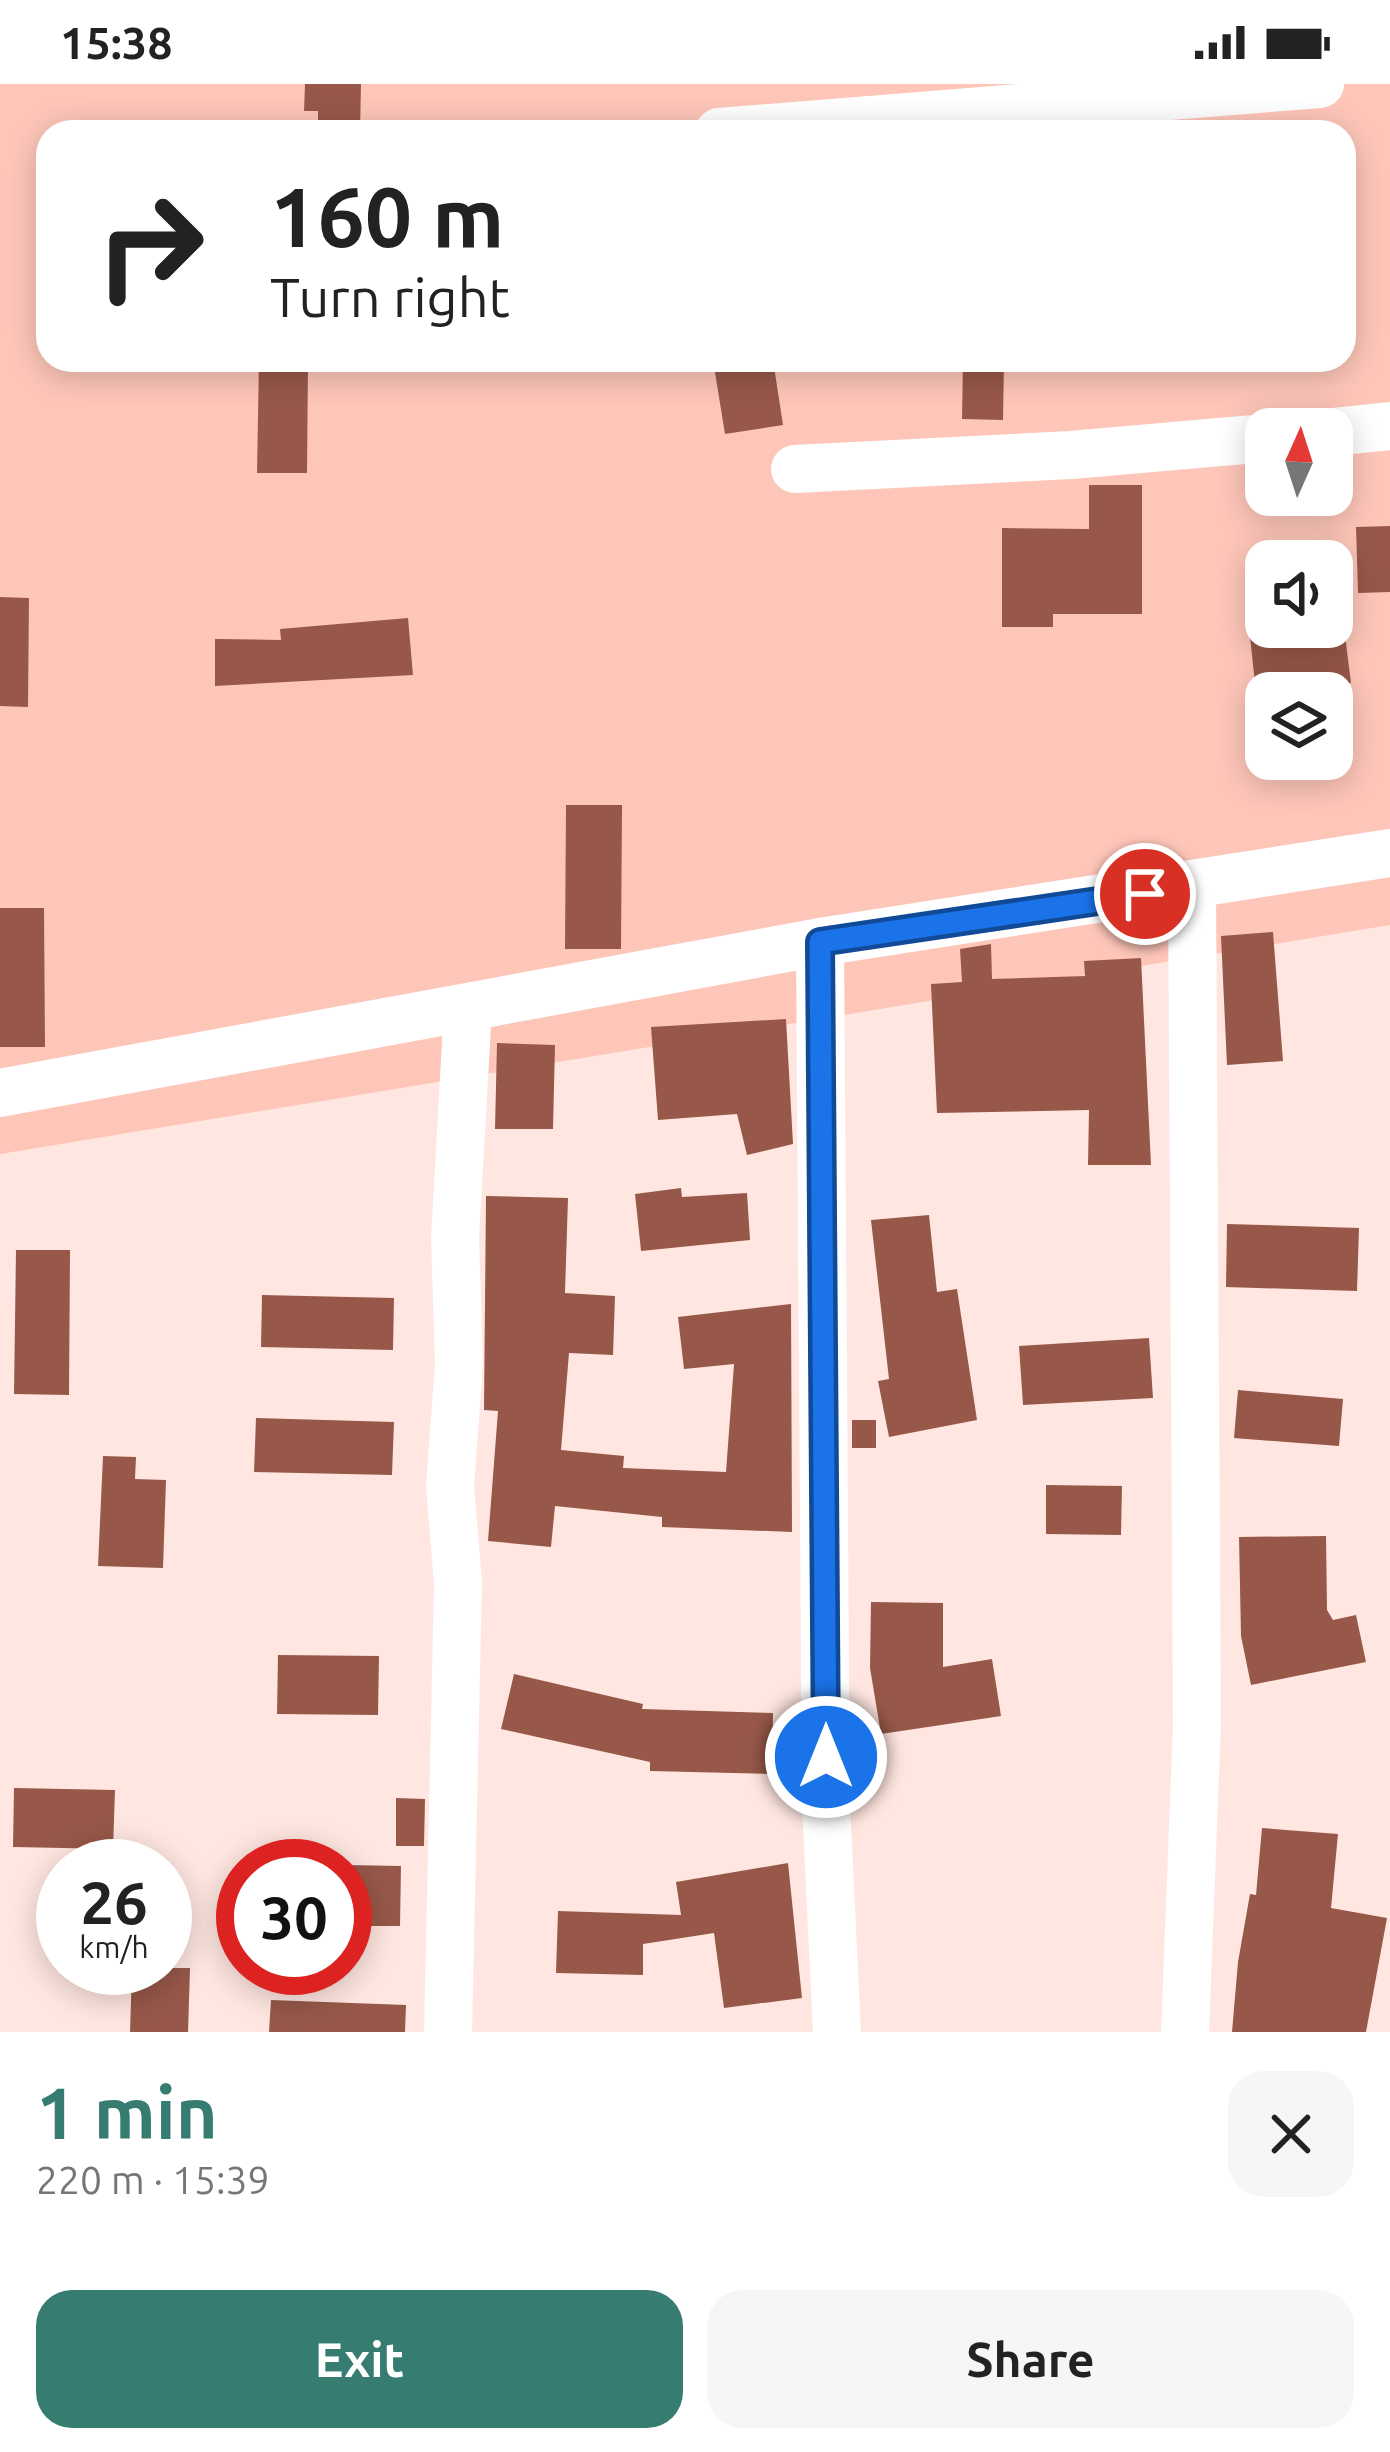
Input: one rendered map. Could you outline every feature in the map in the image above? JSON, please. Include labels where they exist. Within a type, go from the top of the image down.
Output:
[{"type":"street","points":[[868,120],[1320,84]]},
{"type":"street","points":[[1353,430],[1390,427]]},
{"type":"street","points":[[795,470],[1245,439]]},
{"type":"street","points":[[0,1093],[820,942],[1390,853]]},
{"type":"street","points":[[1185,2032],[1197,1724],[1192,887]]},
{"type":"street","points":[[820,942],[826,1805],[837,2032]]},
{"type":"street","points":[[448,2032],[458,1583],[450,1486],[459,1364],[455,1238],[468,1008]]},
{"type":"shaded area","points":[[0,84],[1390,84],[1390,925],[0,1154]]},
{"type":"building","points":[[305,84],[361,84],[360,120],[318,120],[318,111],[304,111]]},
{"type":"building","points":[[259,372],[308,372],[307,473],[257,473]]},
{"type":"building","points":[[715,372],[775,372],[783,425],[725,434]]},
{"type":"building","points":[[963,372],[1004,372],[1003,420],[962,419]]},
{"type":"building","points":[[1089,485],[1142,485],[1142,614],[1053,614],[1053,627],[1002,627],[1002,528],[1089,529]]},
{"type":"building","points":[[1390,526],[1390,592],[1358,593],[1356,527]]},
{"type":"building","points":[[0,597],[29,598],[28,707],[0,706]]},
{"type":"building","points":[[408,618],[413,675],[215,686],[215,639],[281,640],[280,629]]},
{"type":"building","points":[[1251,648],[1347,648],[1350,672],[1254,672]]},
{"type":"building","points":[[566,805],[622,805],[621,949],[565,949]]},
{"type":"building","points":[[0,908],[44,908],[45,1047],[0,1047]]},
{"type":"building","points":[[1273,932],[1283,1061],[1227,1065],[1221,936]]},
{"type":"building","points":[[991,944],[992,979],[1085,976],[1084,961],[1141,958],[1151,1165],[1088,1165],[1089,1110],[937,1113],[931,984],[962,982],[960,949]]},
{"type":"building","points":[[786,1019],[793,1144],[747,1155],[737,1114],[658,1120],[651,1027]]},
{"type":"building","points":[[497,1043],[555,1045],[553,1129],[495,1129]]},
{"type":"building","points":[[681,1188],[682,1197],[747,1193],[750,1240],[641,1251],[635,1194]]},
{"type":"building","points":[[486,1196],[568,1198],[565,1293],[615,1296],[613,1355],[569,1353],[561,1450],[624,1456],[623,1468],[726,1472],[734,1364],[684,1369],[678,1317],[791,1304],[792,1532],[662,1527],[662,1517],[555,1506],[551,1547],[488,1541],[498,1411],[484,1410]]},
{"type":"building","points":[[929,1215],[937,1292],[957,1289],[977,1420],[889,1437],[878,1381],[889,1379],[871,1220]]},
{"type":"building","points":[[1227,1224],[1359,1228],[1357,1291],[1226,1287]]},
{"type":"building","points":[[16,1250],[70,1250],[69,1395],[14,1394]]},
{"type":"building","points":[[262,1295],[394,1298],[393,1350],[261,1347]]},
{"type":"building","points":[[1149,1338],[1153,1398],[1023,1405],[1019,1346]]},
{"type":"building","points":[[1238,1390],[1343,1399],[1339,1446],[1234,1438]]},
{"type":"building","points":[[256,1418],[394,1422],[392,1475],[254,1472]]},
{"type":"building","points":[[852,1420],[876,1420],[876,1448],[852,1448]]},
{"type":"building","points":[[103,1456],[136,1457],[135,1479],[166,1480],[163,1568],[98,1566]]},
{"type":"building","points":[[1046,1485],[1122,1486],[1121,1535],[1046,1534]]},
{"type":"building","points":[[1326,1536],[1327,1610],[1333,1620],[1356,1615],[1366,1662],[1251,1685],[1241,1636],[1239,1537]]},
{"type":"building","points":[[871,1602],[943,1603],[943,1667],[992,1659],[1001,1716],[881,1734],[870,1668]]},
{"type":"building","points":[[278,1655],[379,1656],[378,1715],[277,1714]]},
{"type":"building","points":[[514,1674],[643,1704],[642,1709],[773,1713],[772,1774],[650,1771],[650,1762],[501,1729]]},
{"type":"building","points":[[14,1788],[115,1790],[113,1839],[36,1839],[36,1847],[13,1847]]},
{"type":"building","points":[[396,1798],[425,1799],[424,1846],[396,1846]]},
{"type":"building","points":[[1262,1828],[1338,1834],[1331,1908],[1387,1918],[1366,2032],[1232,2032],[1238,1962],[1250,1894],[1256,1895]]},
{"type":"building","points":[[788,1863],[802,1998],[724,2008],[714,1933],[643,1944],[643,1975],[556,1973],[558,1911],[681,1915],[676,1882]]},
{"type":"building","points":[[372,1865],[401,1866],[400,1926],[372,1926]]},
{"type":"building","points":[[131,1995],[189,1995],[188,2032],[130,2032]]},
{"type":"building","points":[[271,2000],[406,2005],[405,2032],[269,2032]]},
{"type":"route","points":[[826,1757],[820,942],[1145,894]]}]
